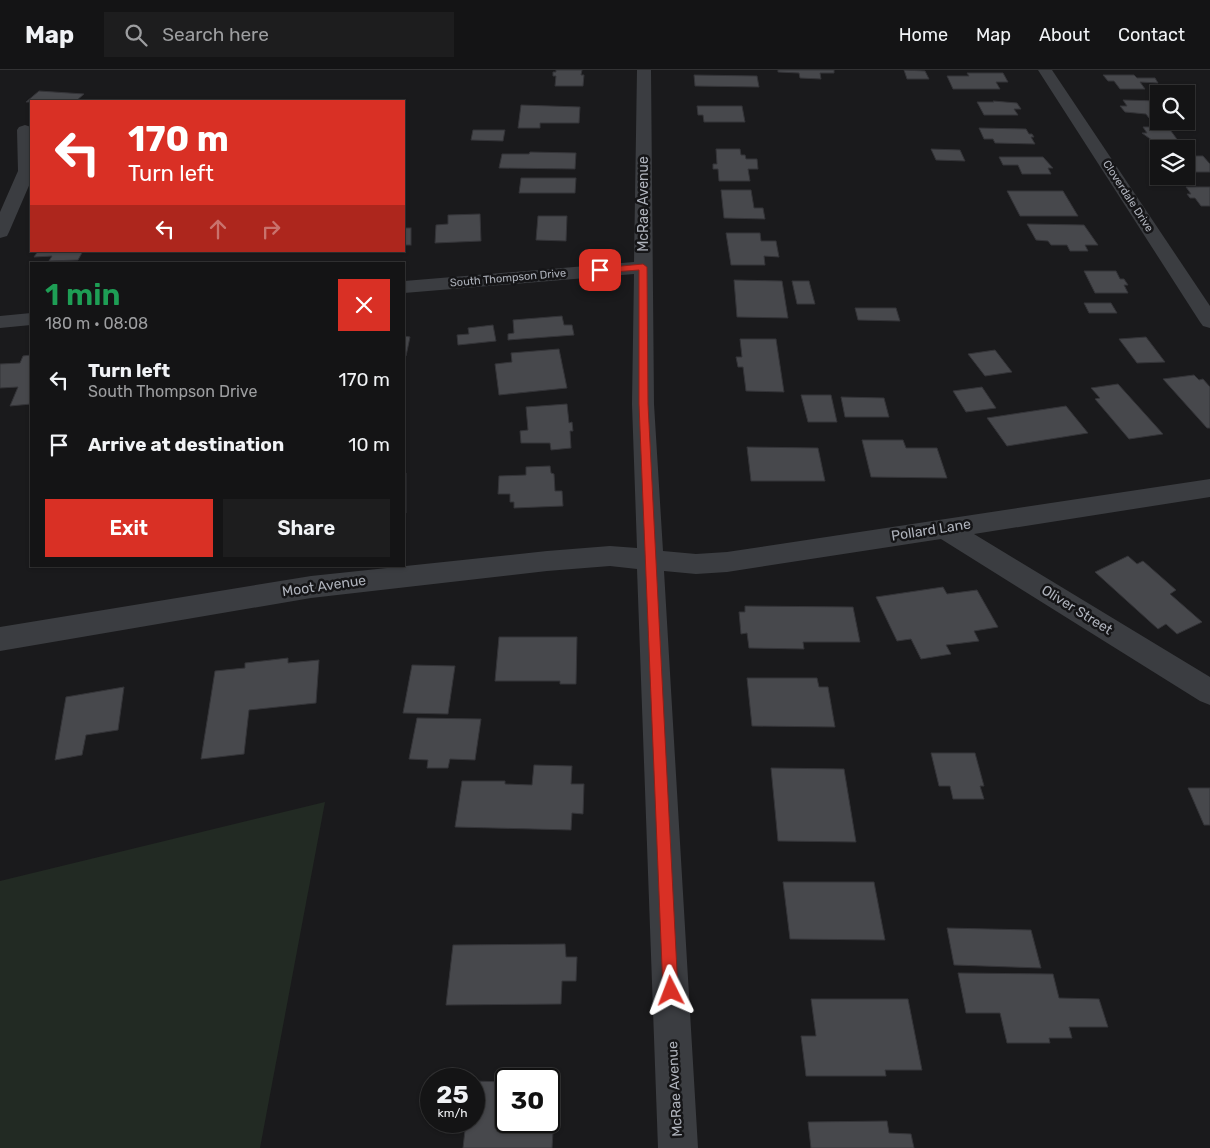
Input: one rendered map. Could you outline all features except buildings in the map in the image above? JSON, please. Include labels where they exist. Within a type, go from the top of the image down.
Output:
[{"type":"street","name":"McRae Avenue","points":[[644,70],[644,404],[678,1148]]},
{"type":"street","name":"Cloverdale Drive","points":[[1045,70],[1210,322]]},
{"type":"street","points":[[0,232],[27,171],[25,130]]},
{"type":"street","name":"South Thompson Drive","points":[[405,287],[643,267]]},
{"type":"street","points":[[0,322],[30,319]]},
{"type":"street","name":"Pollard Lane","points":[[651,560],[696,564],[727,562],[1210,488]]},
{"type":"street","name":"Oliver Street","points":[[944,528],[1210,692]]},
{"type":"street","name":"Moot Avenue","points":[[0,639],[311,586],[610,556],[651,560]]},
{"type":"shaded area","points":[[325,802],[260,1148],[0,1148],[0,881]]},
{"type":"route","points":[[600,270],[643,267],[644,404],[671,991]]}]
